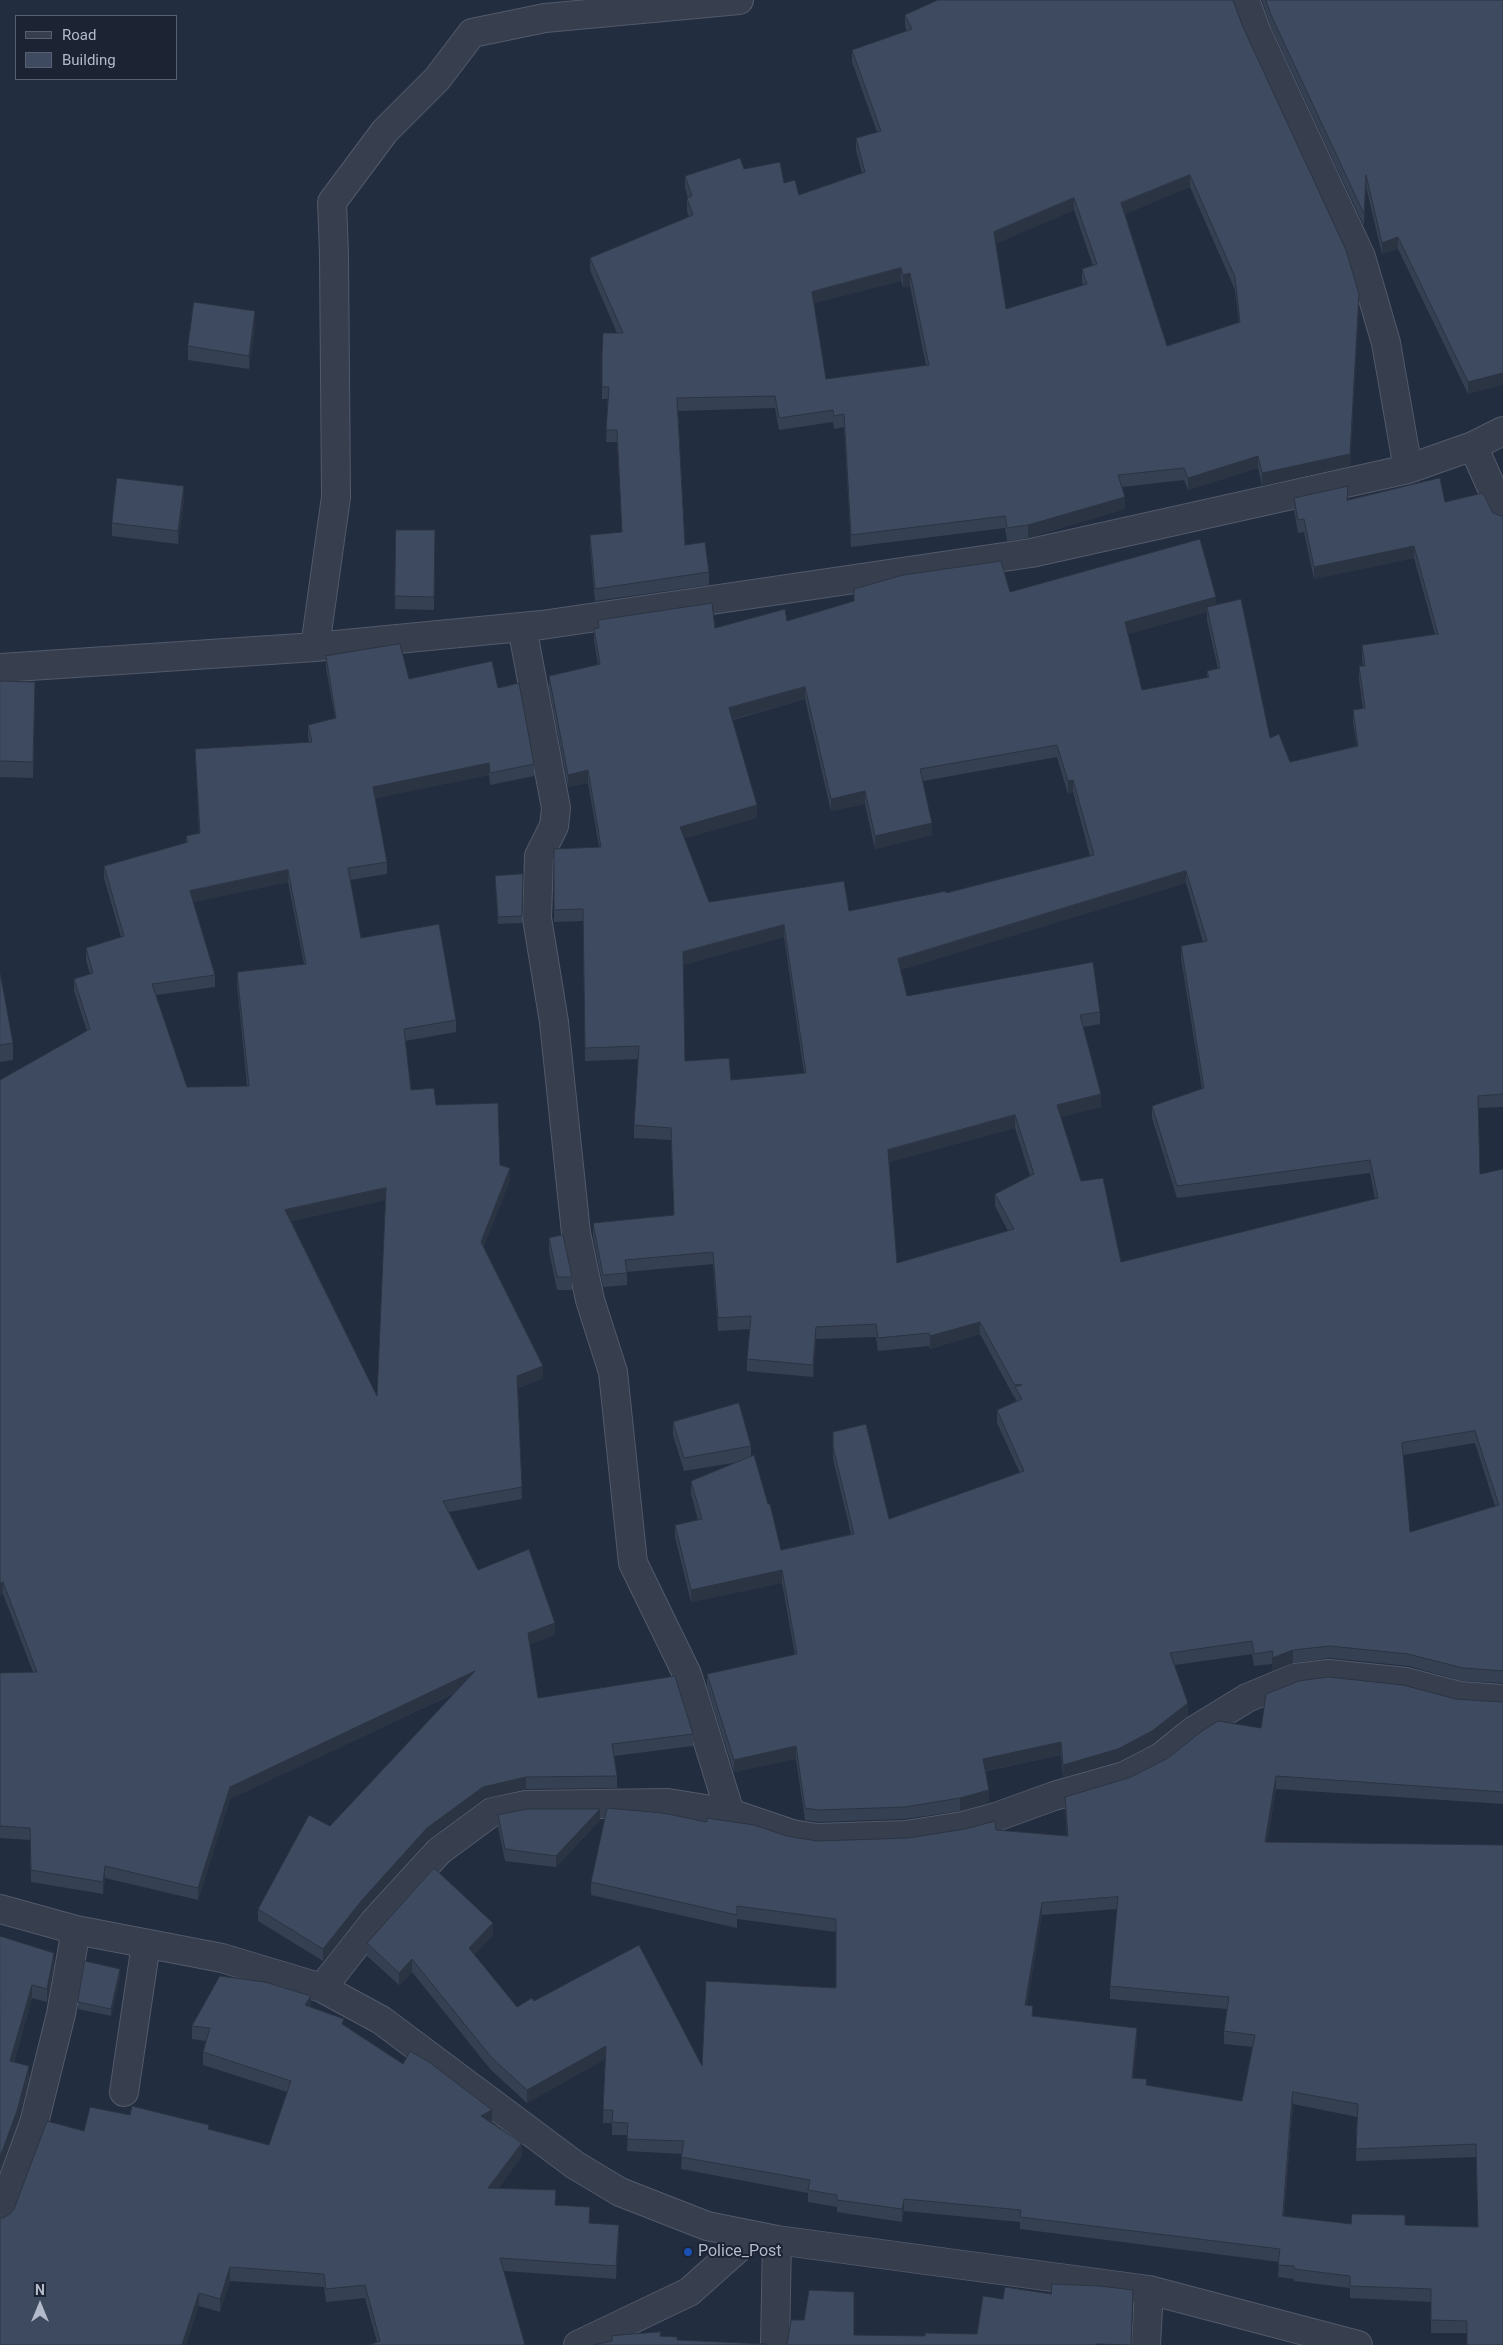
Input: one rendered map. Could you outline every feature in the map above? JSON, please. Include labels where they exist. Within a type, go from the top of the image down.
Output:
[{"type":"street","points":[[315,647],[336,497],[332,202],[385,131],[436,79],[472,33],[545,18],[739,0]]},
{"type":"street","points":[[1246,0],[1257,33],[1361,257],[1386,343],[1408,470]]},
{"type":"street","points":[[0,668],[315,647],[522,627],[1031,553],[1408,470],[1473,446],[1503,431]]},
{"type":"street","points":[[1473,446],[1503,513]]},
{"type":"street","points":[[522,627],[556,808],[554,826],[539,856],[537,918],[554,1022],[576,1233],[590,1300],[613,1372],[633,1563],[687,1674],[730,1813]]},
{"type":"street","points":[[322,1988],[374,1922],[439,1851],[492,1812],[526,1805],[668,1803],[730,1813],[792,1834],[817,1838],[906,1835],[963,1826],[996,1817],[1054,1796],[1124,1776],[1161,1757],[1193,1731],[1247,1698],[1295,1678],[1329,1674],[1406,1682],[1460,1696],[1503,1699]]},
{"type":"street","points":[[0,1909],[76,1930],[222,1958],[322,1988],[381,2020],[575,2165],[620,2192],[707,2226],[765,2237],[1149,2290],[1358,2345]]},
{"type":"street","points":[[0,2216],[34,2123],[61,2014],[76,1930]]},
{"type":"street","points":[[124,2092],[146,1944]]},
{"type":"street","points":[[578,2345],[689,2292],[765,2237]]},
{"type":"street","points":[[765,2237],[774,2345]]},
{"type":"street","points":[[1146,2345],[1149,2290]]},
{"type":"building","points":[[938,0],[1233,0],[1243,27],[1346,250],[1359,294],[1350,454],[1262,473],[1258,456],[1188,478],[1184,468],[1118,475],[1125,497],[1028,525],[1007,528],[1005,516],[851,535],[844,414],[834,416],[833,410],[779,418],[775,396],[677,398],[685,545],[705,542],[709,572],[595,589],[590,535],[622,532],[617,430],[606,430],[609,387],[602,387],[602,353],[603,333],[623,333],[590,258],[693,215],[687,198],[692,196],[685,176],[740,158],[744,169],[780,162],[784,183],[795,180],[799,195],[865,172],[856,138],[881,131],[852,50],[912,29],[905,15]],"holes":[[[1190,175],[1235,277],[1240,322],[1167,346],[1121,203]],[[1074,198],[1097,264],[1082,269],[1087,284],[1006,309],[994,232]],[[901,268],[903,275],[910,273],[929,365],[826,379],[812,292]]]},
{"type":"building","points":[[1266,0],[1503,0],[1503,373],[1468,382],[1398,237],[1382,243],[1366,175],[1364,214],[1271,15]]},
{"type":"building","points":[[194,302],[255,311],[249,356],[188,346]]},
{"type":"building","points":[[117,478],[184,486],[178,531],[112,523]]},
{"type":"building","points":[[1440,478],[1445,502],[1483,493],[1493,513],[1503,516],[1503,1094],[1478,1096],[1480,1174],[1503,1169],[1503,1671],[1463,1668],[1408,1654],[1330,1646],[1293,1650],[1272,1658],[1273,1651],[1254,1654],[1252,1641],[1170,1653],[1188,1703],[1152,1731],[1118,1749],[1063,1765],[1061,1742],[983,1759],[989,1790],[960,1798],[905,1807],[818,1810],[805,1808],[796,1746],[734,1760],[707,1674],[797,1654],[782,1570],[691,1590],[675,1525],[702,1519],[691,1481],[754,1455],[768,1504],[770,1504],[781,1550],[854,1534],[833,1447],[833,1432],[866,1424],[889,1519],[1024,1471],[997,1410],[1022,1399],[1015,1387],[1022,1385],[1014,1384],[980,1322],[930,1336],[929,1333],[878,1338],[876,1324],[816,1327],[813,1365],[747,1359],[751,1316],[718,1318],[713,1252],[625,1260],[627,1273],[603,1275],[593,1223],[674,1215],[671,1128],[634,1125],[639,1046],[585,1048],[583,909],[554,910],[554,849],[601,847],[588,770],[568,775],[549,676],[600,664],[594,629],[599,628],[598,620],[712,603],[715,628],[785,609],[787,621],[854,601],[854,589],[903,575],[1001,561],[1010,592],[1200,539],[1216,597],[1125,622],[1142,690],[1209,677],[1207,671],[1220,668],[1207,607],[1241,599],[1270,738],[1279,734],[1290,762],[1358,746],[1353,710],[1365,708],[1359,666],[1365,666],[1362,645],[1438,634],[1414,546],[1314,567],[1304,519],[1298,520],[1294,498],[1348,486],[1347,500]],"holes":[[[805,687],[831,799],[865,791],[875,836],[932,823],[920,769],[1057,745],[1068,781],[1073,780],[1094,855],[946,893],[946,891],[849,911],[844,881],[709,902],[680,827],[757,805],[729,708]],[[1186,871],[1207,941],[1181,946],[1204,1088],[1152,1106],[1177,1186],[1370,1160],[1378,1198],[1121,1262],[1103,1178],[1081,1181],[1057,1105],[1101,1094],[1080,1015],[1100,1012],[1093,962],[907,996],[898,959]],[[784,925],[806,1073],[731,1080],[729,1058],[685,1061],[683,952]],[[1015,1115],[1034,1174],[995,1194],[1014,1229],[897,1263],[888,1150]],[[1475,1431],[1499,1505],[1410,1532],[1402,1443]]]},
{"type":"building","points":[[396,530],[435,530],[434,597],[395,596]]},
{"type":"building","points":[[400,644],[409,679],[492,661],[498,688],[519,683],[534,764],[490,773],[489,763],[373,787],[387,862],[348,868],[361,938],[439,924],[456,1020],[404,1029],[411,1090],[434,1088],[436,1105],[498,1103],[500,1165],[510,1168],[481,1242],[543,1366],[517,1376],[522,1487],[443,1501],[478,1570],[529,1549],[555,1623],[528,1633],[538,1698],[675,1676],[693,1734],[612,1744],[617,1776],[526,1777],[483,1787],[427,1828],[362,1900],[323,1949],[258,1909],[309,1815],[330,1826],[475,1671],[230,1787],[198,1888],[105,1866],[103,1882],[31,1870],[30,1828],[0,1826],[0,1673],[37,1672],[3,1582],[0,1583],[0,1080],[90,1029],[74,979],[93,973],[86,948],[124,936],[104,866],[188,842],[186,836],[200,833],[195,749],[312,742],[308,725],[336,718],[326,656]],"holes":[[[288,870],[306,964],[237,972],[249,1086],[187,1087],[152,984],[215,975],[190,891]],[[386,1188],[377,1396],[285,1210]]]},
{"type":"building","points":[[0,681],[35,682],[33,762],[0,761]]},
{"type":"building","points":[[523,874],[522,916],[498,917],[495,876]]},
{"type":"building","points":[[0,972],[13,1043],[0,1045]]},
{"type":"building","points":[[563,1235],[572,1277],[557,1277],[549,1238]]},
{"type":"building","points":[[739,1403],[751,1446],[684,1458],[673,1422]]},
{"type":"building","points":[[1329,1677],[1403,1685],[1456,1699],[1503,1702],[1503,1792],[1276,1776],[1265,1842],[1503,1845],[1503,2345],[1467,2345],[1467,2321],[1431,2320],[1431,2289],[1350,2286],[1350,2276],[1294,2269],[1294,2266],[1278,2265],[1280,2249],[1020,2217],[1021,2210],[904,2199],[902,2209],[837,2200],[837,2195],[808,2190],[810,2180],[681,2157],[684,2141],[627,2139],[628,2123],[612,2122],[613,2110],[603,2110],[606,2046],[527,2090],[491,2057],[412,1959],[399,1973],[367,1943],[434,1868],[493,1923],[469,1948],[517,2007],[532,1998],[534,2001],[639,1945],[702,2066],[706,1981],[836,1988],[836,1919],[737,1906],[737,1915],[591,1882],[607,1808],[663,1813],[707,1822],[707,1818],[754,1825],[787,1836],[817,1841],[908,1838],[965,1829],[995,1821],[996,1830],[1068,1836],[1065,1797],[1131,1777],[1168,1758],[1218,1721],[1261,1728],[1266,1694],[1299,1681]],"holes":[[[1118,1897],[1110,1986],[1229,1997],[1224,2031],[1255,2035],[1242,2101],[1146,2085],[1147,2079],[1132,2078],[1137,2028],[1032,2016],[1033,2006],[1025,2005],[1042,1903]],[[1293,2092],[1358,2104],[1356,2149],[1476,2144],[1478,2227],[1405,2225],[1405,2215],[1352,2214],[1351,2224],[1283,2216]]]},
{"type":"building","points":[[528,1809],[600,1809],[556,1856],[505,1849],[498,1815]]},
{"type":"building","points":[[0,1936],[54,1953],[47,1989],[32,1985],[10,2061],[29,2066],[17,2111],[0,2157]]},
{"type":"building","points":[[85,1961],[120,1969],[111,2009],[78,2002]]},
{"type":"building","points":[[220,1976],[265,1982],[311,1996],[305,2005],[344,2019],[342,2024],[403,2064],[410,2051],[429,2062],[492,2110],[481,2116],[522,2143],[488,2188],[556,2190],[555,2205],[590,2207],[589,2223],[619,2225],[616,2266],[500,2258],[525,2345],[369,2345],[380,2341],[365,2285],[326,2289],[324,2274],[230,2267],[220,2299],[199,2293],[182,2345],[0,2345],[0,2218],[10,2214],[14,2209],[47,2121],[84,2131],[90,2107],[130,2115],[132,2106],[209,2125],[208,2129],[269,2145],[291,2081],[203,2052],[210,2028],[192,2026]]},
{"type":"building","points":[[1052,2284],[1100,2286],[1133,2290],[1131,2345],[787,2345],[791,2320],[804,2320],[809,2290],[854,2292],[854,2335],[925,2336],[925,2333],[977,2334],[983,2296],[1003,2299],[1005,2287],[1051,2294]]},
{"type":"building","points":[[661,2332],[660,2336],[677,2337],[677,2340],[768,2345],[593,2345],[612,2341],[612,2336]]},
{"type":"place","name":"Police_Post","points":[[688,2252]]}]
